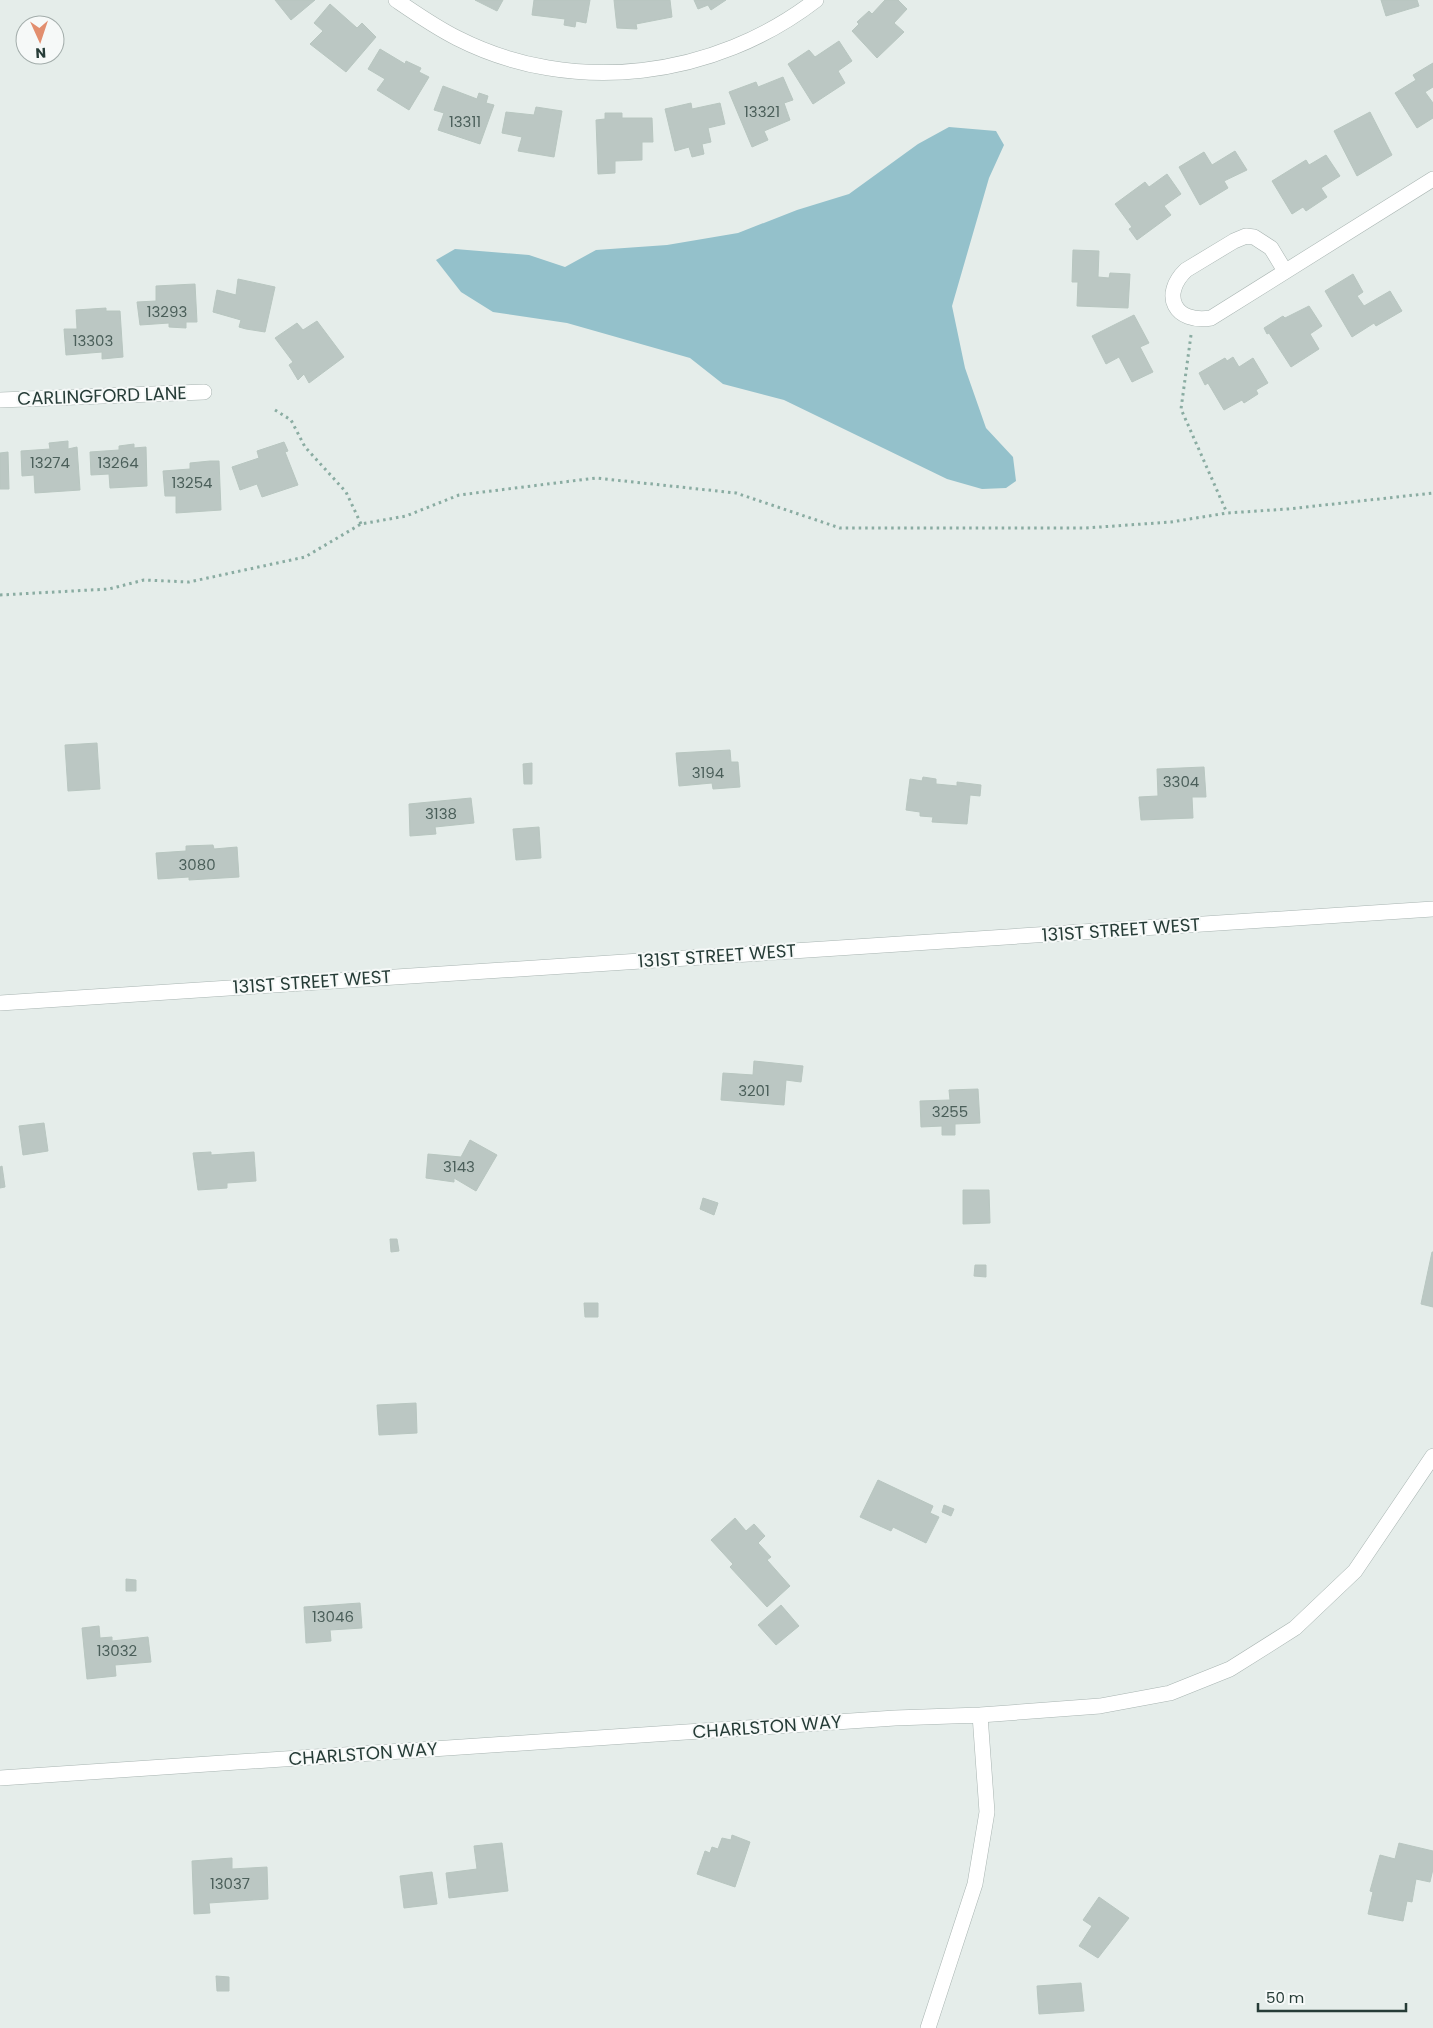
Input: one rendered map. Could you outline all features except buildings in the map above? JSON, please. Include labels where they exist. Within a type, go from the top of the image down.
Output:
[{"type":"street","points":[[396,0],[457,38],[508,58],[561,70],[608,73],[660,69],[698,60],[728,50],[783,24],[816,0]]},
{"type":"street","points":[[1285,271],[1271,248],[1254,237],[1246,236],[1234,241],[1186,270],[1173,285],[1174,306],[1181,314],[1192,319],[1211,318],[1433,179]]},
{"type":"street","name":"CARLINGFORD LANE","points":[[0,400],[204,392]]},
{"type":"street","name":"131ST STREET WEST","points":[[0,1003],[1433,909]]},
{"type":"street","name":"CHARLSTON WAY","points":[[0,1778],[895,1718],[980,1715],[1100,1706],[1170,1693],[1230,1669],[1295,1628],[1355,1571],[1433,1456]]},
{"type":"street","points":[[928,2028],[975,1884],[987,1812],[980,1715]]},
{"type":"path","points":[[1192,319],[1191,344],[1181,409],[1227,513]]},
{"type":"path","points":[[275,410],[291,420],[306,448],[346,492],[361,524]]},
{"type":"path","points":[[0,595],[109,589],[144,580],[189,582],[305,557],[361,524],[406,516],[459,495],[596,478],[736,493],[840,528],[1086,528],[1171,522],[1227,513],[1288,509],[1433,494]]},
{"type":"water","points":[[949,127],[996,131],[1004,145],[989,178],[952,306],[965,368],[986,428],[1013,457],[1016,481],[1006,488],[982,489],[947,479],[784,400],[723,384],[690,358],[567,323],[493,312],[461,292],[436,260],[455,249],[529,255],[565,267],[596,250],[667,245],[738,233],[797,210],[849,194],[918,144]]}]
